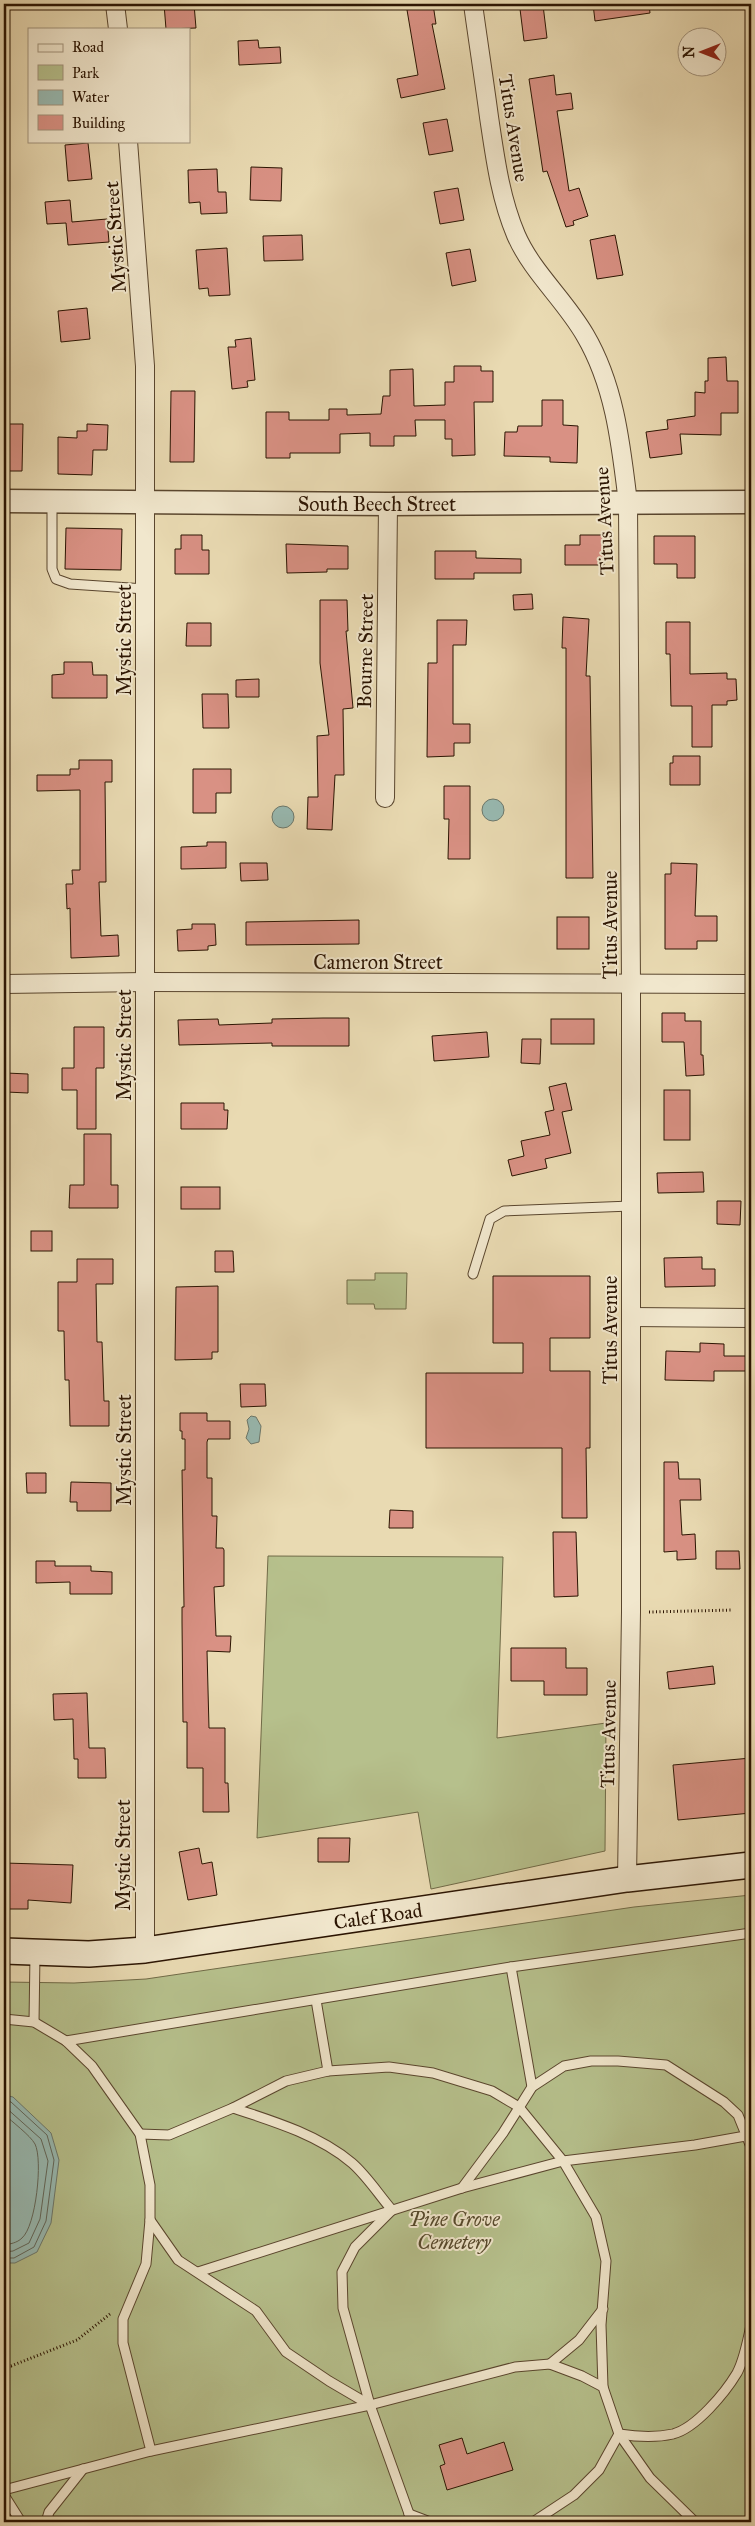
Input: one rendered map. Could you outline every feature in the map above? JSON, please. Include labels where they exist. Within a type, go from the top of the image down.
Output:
[{"type":"main road","name":"Calef Road","points":[[4,1951],[35,1954],[89,1954],[145,1950],[626,1879],[751,1865]]},
{"type":"street","points":[[115,4],[118,28]]},
{"type":"street","name":"Titus Avenue","points":[[473,4],[498,177],[508,214],[530,260],[565,303],[599,361],[610,392],[620,438],[628,503],[631,984],[631,1612],[626,1879]]},
{"type":"street","name":"Mystic Street","points":[[128,142],[145,366],[145,1950]]},
{"type":"street","name":"South Beech Street","points":[[4,501],[388,504],[751,502]]},
{"type":"street","name":"Bourne Street","points":[[385,798],[388,504]]},
{"type":"street","name":"Cameron Street","points":[[4,984],[145,982],[751,984]]},
{"type":"street","points":[[631,1317],[751,1318]]},
{"type":"lane","points":[[52,502],[52,569],[56,579],[70,584],[145,589]]},
{"type":"lane","points":[[473,1274],[490,1219],[504,1211],[631,1206]]},
{"type":"lane","points":[[66,2041],[511,1967],[751,1933]]},
{"type":"lane","points":[[34,2022],[35,1954]]},
{"type":"lane","points":[[511,1967],[532,2087]]},
{"type":"lane","points":[[316,2000],[328,2071]]},
{"type":"lane","points":[[4,2019],[34,2022],[66,2041],[92,2066],[140,2134],[150,2185],[150,2220],[146,2264],[123,2318],[123,2342],[152,2451]]},
{"type":"lane","points":[[462,2188],[503,2133],[532,2087],[564,2066],[618,2060],[666,2065],[724,2102],[738,2115],[749,2135],[751,2147]]},
{"type":"lane","points":[[140,2134],[169,2135],[233,2108],[286,2081],[328,2071],[389,2066],[433,2073],[492,2092],[519,2106],[564,2161],[596,2217],[606,2260],[604,2308],[601,2324],[603,2387],[619,2434],[650,2478],[695,2522]]},
{"type":"lane","points":[[233,2108],[274,2121],[328,2146],[352,2163],[392,2210]]},
{"type":"lane","points":[[198,2272],[462,2188],[564,2161],[695,2145],[749,2135]]},
{"type":"lane","points":[[392,2210],[354,2247],[342,2272],[344,2308],[370,2405],[410,2518],[430,2522]]},
{"type":"lane","points":[[150,2220],[178,2260],[256,2311],[286,2352],[329,2381],[370,2405]]},
{"type":"lane","points":[[550,2364],[579,2340],[604,2308]]},
{"type":"lane","points":[[619,2434],[645,2438],[675,2434],[690,2426],[714,2404],[738,2372],[751,2325]]},
{"type":"lane","points":[[4,2490],[152,2451],[370,2405],[515,2367],[550,2364],[582,2376],[603,2387]]},
{"type":"lane","points":[[533,2522],[574,2495],[599,2470],[619,2434]]},
{"type":"lane","points":[[46,2522],[49,2512],[83,2469]]},
{"type":"lane","points":[[4,2495],[21,2522]]},
{"type":"path","points":[[631,1612],[733,1610]]},
{"type":"path","points":[[4,2365],[11,2366],[77,2340],[130,2298]]},
{"type":"green space","points":[[375,1273],[407,1273],[406,1309],[375,1309],[374,1304],[347,1304],[347,1280],[375,1280]]},
{"type":"green space","points":[[268,1556],[503,1557],[497,1738],[606,1723],[605,1851],[431,1889],[418,1812],[257,1838]]},
{"type":"green space","name":"Pine Grove Cemetery","points":[[751,1895],[751,2522],[4,2522],[4,1982],[74,1983],[146,1979],[634,1907]]},
{"type":"water","points":[[493,799],[503,806],[504,810],[497,820],[493,821],[483,814],[482,810],[489,800]]},
{"type":"water","points":[[283,806],[291,809],[294,817],[291,825],[283,828],[275,825],[272,817],[275,809]]},
{"type":"water","points":[[251,1416],[256,1417],[261,1426],[259,1442],[251,1444],[246,1438],[249,1429],[247,1420]]},
{"type":"water","points":[[4,2095],[13,2097],[51,2133],[59,2160],[51,2223],[37,2252],[15,2263],[4,2263]]},
{"type":"building","points":[[164,4],[194,4],[196,28],[166,28]]},
{"type":"building","points":[[406,4],[433,4],[436,24],[432,24],[445,89],[401,98],[397,79],[418,75]]},
{"type":"building","points":[[593,4],[649,4],[650,13],[595,21]]},
{"type":"building","points":[[543,5],[547,38],[524,41],[520,9]]},
{"type":"building","points":[[258,40],[259,48],[280,47],[281,63],[239,65],[238,41]]},
{"type":"building","points":[[554,75],[556,95],[571,93],[573,109],[557,111],[569,191],[579,188],[588,216],[573,221],[574,225],[566,227],[547,171],[543,172],[529,79]]},
{"type":"building","points":[[447,119],[453,151],[429,155],[423,123]]},
{"type":"building","points":[[88,143],[92,179],[68,181],[65,145]]},
{"type":"building","points":[[251,167],[282,168],[281,201],[250,200]]},
{"type":"building","points":[[217,169],[218,192],[226,192],[227,213],[201,214],[200,202],[189,203],[188,170]]},
{"type":"building","points":[[458,188],[464,220],[440,224],[434,192]]},
{"type":"building","points":[[70,200],[72,222],[107,219],[109,242],[68,245],[66,223],[47,224],[45,202]]},
{"type":"building","points":[[302,235],[303,260],[264,261],[263,236]]},
{"type":"building","points":[[615,235],[623,275],[597,279],[590,240]]},
{"type":"building","points":[[227,248],[230,295],[209,296],[208,288],[199,289],[196,250]]},
{"type":"building","points":[[470,249],[476,281],[452,286],[446,253]]},
{"type":"building","points":[[87,308],[90,339],[61,342],[58,311]]},
{"type":"building","points":[[251,338],[255,380],[247,381],[248,387],[232,389],[228,347],[236,347],[235,340]]},
{"type":"building","points":[[726,357],[727,381],[738,381],[738,413],[721,413],[721,435],[680,434],[682,454],[650,458],[646,432],[668,429],[667,420],[695,416],[695,392],[705,393],[705,381],[708,381],[708,358]]},
{"type":"building","points":[[454,366],[481,366],[481,371],[493,371],[493,402],[474,402],[475,455],[452,456],[452,439],[445,439],[445,420],[415,420],[416,436],[394,436],[394,446],[370,446],[370,433],[340,434],[340,453],[290,453],[290,458],[266,458],[266,412],[289,412],[289,420],[329,420],[329,409],[347,409],[347,415],[381,414],[383,396],[390,396],[390,370],[413,369],[414,406],[445,405],[445,382],[454,382]]},
{"type":"building","points":[[171,391],[195,391],[194,462],[170,462]]},
{"type":"building","points":[[542,400],[563,400],[563,425],[578,426],[577,463],[550,462],[550,457],[504,456],[505,432],[517,432],[518,426],[542,426]]},
{"type":"building","points":[[4,424],[23,424],[22,471],[4,471]]},
{"type":"building","points":[[87,424],[108,425],[107,450],[93,450],[92,475],[58,474],[58,437],[77,438],[77,431],[87,431]]},
{"type":"building","points":[[66,528],[122,529],[121,570],[65,569]]},
{"type":"building","points":[[181,535],[202,535],[202,550],[209,550],[209,574],[175,574],[175,549],[181,549]]},
{"type":"building","points":[[580,535],[604,535],[604,565],[565,565],[565,545],[580,545]]},
{"type":"building","points":[[654,536],[695,536],[695,578],[677,578],[677,564],[654,564]]},
{"type":"building","points":[[286,544],[348,546],[348,569],[327,569],[327,572],[287,573]]},
{"type":"building","points":[[435,551],[476,551],[476,558],[521,559],[521,573],[474,573],[474,579],[435,579]]},
{"type":"building","points":[[532,594],[533,609],[514,610],[513,595]]},
{"type":"building","points":[[320,600],[347,600],[348,631],[346,631],[353,708],[343,709],[344,775],[335,775],[332,830],[307,829],[308,797],[318,797],[317,736],[329,735],[320,663]]},
{"type":"building","points":[[563,617],[589,619],[586,676],[590,676],[593,878],[566,878],[566,648],[562,648]]},
{"type":"building","points":[[437,620],[467,620],[466,645],[453,645],[453,724],[470,724],[470,743],[454,743],[454,756],[427,757],[428,663],[437,663]]},
{"type":"building","points":[[666,622],[690,622],[690,674],[727,673],[727,679],[736,679],[737,700],[727,701],[727,705],[712,705],[712,747],[692,747],[692,706],[671,706],[670,654],[666,654]]},
{"type":"building","points":[[187,623],[211,623],[211,646],[186,646]]},
{"type":"building","points":[[64,662],[92,662],[93,675],[107,675],[107,698],[52,698],[52,675],[64,674]]},
{"type":"building","points":[[259,679],[259,697],[236,697],[236,680]]},
{"type":"building","points":[[202,694],[228,694],[229,728],[203,728]]},
{"type":"building","points":[[673,756],[700,756],[700,785],[670,785],[670,763],[673,763]]},
{"type":"building","points":[[79,760],[112,760],[112,782],[105,782],[106,882],[99,882],[101,936],[118,935],[119,956],[71,958],[70,908],[67,909],[66,884],[73,884],[72,870],[80,870],[80,790],[37,791],[37,775],[70,775],[70,769],[79,769]]},
{"type":"building","points":[[193,769],[231,769],[231,793],[216,793],[216,813],[193,813]]},
{"type":"building","points":[[444,786],[470,786],[470,859],[448,859],[449,819],[444,819]]},
{"type":"building","points":[[207,842],[226,842],[226,868],[181,869],[181,847],[207,846]]},
{"type":"building","points":[[240,863],[267,863],[268,880],[241,881]]},
{"type":"building","points":[[671,863],[697,864],[695,916],[717,916],[717,941],[697,941],[697,949],[665,949],[665,874],[671,874]]},
{"type":"building","points":[[557,917],[589,917],[589,949],[557,949]]},
{"type":"building","points":[[359,920],[359,944],[246,945],[246,922]]},
{"type":"building","points":[[192,924],[215,924],[216,945],[208,946],[208,950],[178,951],[177,930],[192,929]]},
{"type":"building","points":[[662,1013],[685,1013],[685,1021],[701,1021],[701,1055],[703,1055],[704,1075],[686,1076],[684,1042],[662,1042]]},
{"type":"building","points":[[349,1018],[349,1046],[272,1046],[272,1043],[179,1045],[178,1020],[218,1019],[219,1025],[272,1023],[272,1019]]},
{"type":"building","points":[[551,1019],[594,1019],[594,1044],[551,1044]]},
{"type":"building","points":[[74,1027],[104,1027],[104,1068],[96,1068],[96,1129],[77,1129],[77,1090],[62,1090],[62,1068],[74,1068]]},
{"type":"building","points":[[487,1032],[489,1057],[434,1061],[432,1036]]},
{"type":"building","points":[[522,1039],[541,1039],[540,1064],[521,1063]]},
{"type":"building","points":[[6,1073],[28,1074],[28,1093],[6,1092]]},
{"type":"building","points":[[566,1083],[572,1110],[562,1112],[571,1153],[545,1159],[547,1168],[512,1176],[508,1160],[524,1156],[521,1141],[550,1135],[545,1112],[554,1110],[549,1087]]},
{"type":"building","points":[[664,1090],[690,1090],[690,1140],[664,1140]]},
{"type":"building","points":[[181,1103],[224,1103],[224,1110],[228,1110],[227,1129],[181,1129]]},
{"type":"building","points":[[84,1134],[111,1134],[111,1185],[118,1185],[118,1208],[69,1208],[70,1185],[84,1185]]},
{"type":"building","points":[[703,1172],[704,1192],[658,1193],[657,1173]]},
{"type":"building","points":[[181,1187],[220,1187],[220,1209],[181,1209]]},
{"type":"building","points":[[717,1201],[741,1201],[740,1225],[717,1224]]},
{"type":"building","points":[[31,1231],[52,1231],[52,1251],[31,1251]]},
{"type":"building","points":[[215,1251],[233,1251],[234,1272],[215,1272]]},
{"type":"building","points":[[702,1257],[702,1269],[715,1269],[715,1286],[665,1287],[664,1258]]},
{"type":"building","points":[[77,1259],[113,1259],[113,1284],[96,1284],[97,1342],[102,1342],[104,1401],[109,1401],[109,1426],[70,1426],[69,1380],[65,1380],[64,1331],[58,1331],[58,1282],[77,1282]]},
{"type":"building","points":[[493,1276],[590,1276],[590,1338],[550,1338],[550,1371],[590,1371],[590,1448],[586,1448],[587,1518],[562,1518],[562,1448],[426,1448],[426,1373],[523,1373],[523,1343],[493,1343]]},
{"type":"building","points":[[218,1286],[218,1352],[212,1352],[212,1359],[175,1360],[176,1287]]},
{"type":"building","points":[[700,1343],[724,1344],[724,1356],[751,1356],[751,1371],[714,1371],[714,1381],[665,1380],[666,1351],[700,1352]]},
{"type":"building","points":[[240,1384],[265,1384],[266,1406],[241,1407]]},
{"type":"building","points":[[180,1413],[207,1413],[207,1421],[230,1421],[230,1439],[208,1439],[207,1442],[207,1478],[212,1478],[212,1516],[217,1516],[216,1548],[223,1548],[224,1550],[224,1586],[214,1587],[216,1636],[231,1636],[230,1652],[207,1651],[209,1728],[225,1728],[225,1783],[228,1783],[229,1812],[203,1812],[203,1768],[187,1768],[187,1722],[183,1722],[182,1622],[182,1607],[184,1607],[182,1470],[185,1470],[185,1439],[182,1439],[182,1431],[180,1431]]},
{"type":"building","points":[[664,1462],[678,1462],[679,1479],[700,1479],[701,1500],[680,1500],[682,1535],[695,1534],[696,1559],[677,1560],[677,1551],[664,1552]]},
{"type":"building","points":[[26,1473],[46,1473],[46,1493],[27,1493]]},
{"type":"building","points":[[71,1482],[111,1483],[111,1511],[77,1511],[77,1502],[70,1502]]},
{"type":"building","points":[[390,1510],[413,1511],[413,1528],[389,1528]]},
{"type":"building","points":[[553,1532],[576,1532],[578,1596],[554,1597]]},
{"type":"building","points":[[716,1551],[739,1551],[740,1569],[716,1569]]},
{"type":"building","points":[[36,1561],[55,1561],[55,1566],[91,1566],[91,1571],[112,1572],[112,1594],[70,1594],[70,1582],[36,1583]]},
{"type":"building","points":[[511,1648],[566,1648],[566,1668],[587,1668],[587,1695],[544,1695],[544,1681],[511,1681]]},
{"type":"building","points":[[713,1666],[715,1684],[669,1689],[667,1672]]},
{"type":"building","points":[[87,1693],[89,1748],[105,1748],[106,1778],[78,1778],[78,1759],[74,1759],[73,1719],[54,1720],[53,1694]]},
{"type":"building","points":[[751,1758],[751,1813],[678,1820],[673,1765]]},
{"type":"building","points":[[318,1838],[350,1838],[349,1862],[318,1862]]},
{"type":"building","points":[[199,1848],[202,1864],[212,1862],[217,1895],[188,1900],[179,1852]]},
{"type":"building","points":[[4,1863],[73,1865],[71,1903],[28,1900],[28,1909],[4,1909]]},
{"type":"building","points":[[462,2438],[467,2454],[504,2442],[513,2470],[447,2490],[440,2466],[445,2464],[439,2445]]}]
